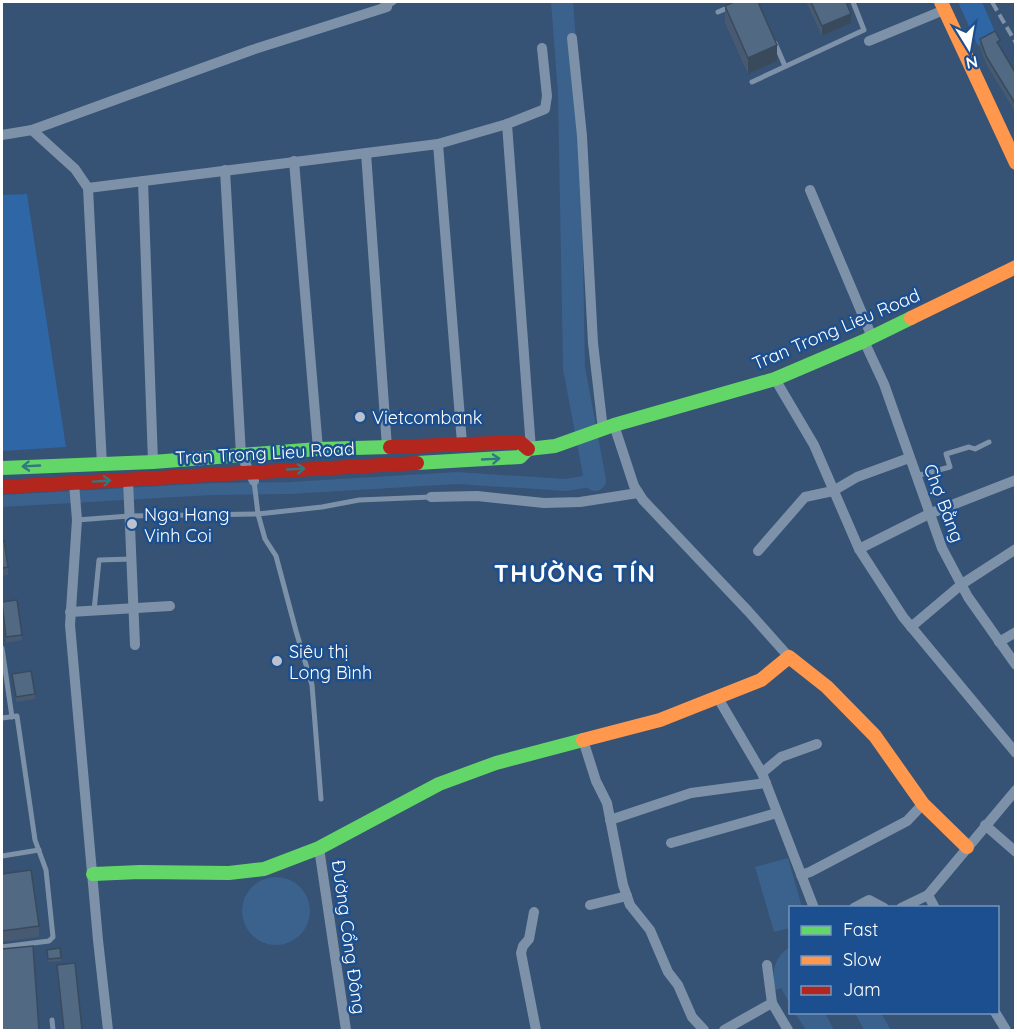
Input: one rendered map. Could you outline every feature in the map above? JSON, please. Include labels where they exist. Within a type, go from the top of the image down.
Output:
[{"type":"main road","points":[[943,6],[1016,163]]},
{"type":"main road","name":"Tran Trong Lieu Road","points":[[2,487],[252,476],[520,457],[530,449],[555,446],[609,427],[776,379],[868,339],[1016,267]]},
{"type":"main road","name":"Tran Trong Lieu Road","points":[[2,468],[102,465],[318,449],[462,443],[520,442],[530,449]]},
{"type":"main road","points":[[93,874],[229,873],[264,869],[319,848],[439,784],[496,763],[660,720],[761,680],[789,657],[827,687],[875,736],[923,804],[967,847]]},
{"type":"street","points":[[2,135],[32,130],[389,3]]},
{"type":"street","points":[[869,41],[943,6]]},
{"type":"street","points":[[572,38],[582,136],[593,343],[609,427],[638,494],[789,657]]},
{"type":"street","points":[[88,188],[438,144],[507,124],[545,109],[547,96],[543,48]]},
{"type":"street","points":[[507,124],[530,449]]},
{"type":"street","points":[[32,130],[75,170],[88,188],[102,465]]},
{"type":"street","points":[[438,144],[462,443]]},
{"type":"street","points":[[366,153],[387,447]]},
{"type":"street","points":[[294,161],[318,449]]},
{"type":"street","points":[[225,170],[241,455],[252,476]]},
{"type":"street","points":[[143,181],[153,462]]},
{"type":"street","name":"Chợ Bằng","points":[[810,190],[868,339],[942,548],[962,584],[1016,665]]},
{"type":"street","points":[[776,379],[814,445],[859,549],[903,617],[1016,753]]},
{"type":"street","points":[[758,551],[805,497],[833,490],[857,477],[909,458]]},
{"type":"street","points":[[859,549],[929,514],[1016,480]]},
{"type":"street","points":[[74,483],[77,519],[70,612],[108,1030]]},
{"type":"street","points":[[128,483],[135,645]]},
{"type":"street","points":[[431,497],[477,496],[544,503],[580,502],[638,494]]},
{"type":"street","points":[[911,627],[962,584],[1016,549]]},
{"type":"street","points":[[70,612],[170,606]]},
{"type":"street","points":[[999,642],[1016,632]]},
{"type":"street","points":[[718,698],[764,778],[813,906]]},
{"type":"street","points":[[583,740],[596,781],[602,790],[622,885],[635,913],[650,930],[668,972],[678,985],[692,1017],[704,1030]]},
{"type":"street","points":[[610,820],[691,793],[764,778],[781,757],[818,744]]},
{"type":"street","points":[[905,906],[928,895],[1016,790]]},
{"type":"street","points":[[801,875],[908,821],[923,804]]},
{"type":"street","points":[[671,843],[777,813]]},
{"type":"street","points":[[985,825],[1016,852]]},
{"type":"street","name":"Đường Cổng Đông","points":[[319,848],[346,1030]]},
{"type":"street","points":[[928,895],[934,906]]},
{"type":"street","points":[[590,904],[627,896]]},
{"type":"street","points":[[858,906],[869,900],[880,906]]},
{"type":"street","points":[[534,912],[530,939],[523,946],[521,953],[536,1030]]},
{"type":"street","points":[[767,965],[772,1003],[788,1030]]},
{"type":"street","points":[[724,1030],[772,1003]]},
{"type":"street","points":[[996,1014],[1006,1030]]},
{"type":"lane","points":[[718,12],[741,2]]},
{"type":"lane","points":[[752,82],[864,30],[853,2]]},
{"type":"lane","points":[[771,34],[785,66]]},
{"type":"lane","points":[[916,476],[950,467],[946,454],[969,447],[975,449],[989,442]]},
{"type":"lane","points":[[252,476],[264,539],[276,556],[312,685],[321,799]]},
{"type":"lane","points":[[77,519],[258,511],[322,507],[359,500],[431,497]]},
{"type":"lane","points":[[94,611],[99,560],[132,559]]},
{"type":"lane","points":[[2,648],[12,717]]},
{"type":"lane","points":[[2,718],[17,716],[35,840],[46,870],[53,937],[49,941],[2,947]]},
{"type":"lane","points":[[2,855],[39,850]]},
{"type":"lane","points":[[52,1020],[53,1030]]},
{"type":"shaded area","points":[[958,2],[982,2],[996,34],[978,46]]},
{"type":"shaded area","points":[[27,194],[66,447],[2,451],[2,195]]},
{"type":"shaded area","points":[[788,858],[802,906],[789,906],[789,928],[774,932],[755,867]]},
{"type":"shaded area","points":[[276,877],[289,879],[300,887],[308,898],[310,911],[308,924],[300,935],[289,943],[276,945],[263,943],[252,935],[244,924],[242,911],[244,898],[252,887],[263,879]]},
{"type":"shaded area","points":[[789,948],[789,1002],[781,988],[775,990],[775,966],[784,951]]},
{"type":"shaded area","points":[[796,1014],[826,1014],[834,1030],[806,1030]]},
{"type":"shaded area","points":[[856,1014],[882,1014],[891,1030],[864,1030]]},
{"type":"building","points":[[734,2],[758,2],[777,45],[748,58],[725,6]]},
{"type":"building","points":[[811,2],[846,2],[851,14],[822,26]]},
{"type":"building","points":[[995,31],[1000,40],[997,42],[1016,74],[1016,105],[986,56],[980,39]]},
{"type":"building","points":[[2,541],[4,541],[8,567],[2,568]]},
{"type":"building","points":[[17,600],[22,635],[6,637],[2,602]]},
{"type":"building","points":[[31,671],[35,694],[16,697],[12,674]]},
{"type":"building","points":[[31,870],[39,926],[2,931],[2,874]]},
{"type":"building","points":[[33,946],[39,1030],[2,1030],[2,949]]},
{"type":"building","points":[[60,948],[61,958],[48,959],[47,950]]},
{"type":"building","points":[[75,963],[82,1030],[64,1030],[57,965]]},
{"type":"waterway","points":[[562,2],[569,94],[574,368],[595,480]]},
{"type":"waterway","points":[[2,501],[457,478],[566,485],[595,480]]},
{"type":"railway","points":[[992,2],[1016,43]]},
{"type":"traffic: fast","points":[[417,463],[520,457],[528,449],[555,446],[614,425],[775,379],[911,318]]},
{"type":"traffic: fast","points":[[2,468],[153,462],[318,449],[390,447]]},
{"type":"traffic: fast","points":[[93,874],[229,873],[264,869],[319,848],[439,784],[496,763],[583,740]]},
{"type":"traffic: slow","points":[[941,2],[1016,163]]},
{"type":"traffic: slow","points":[[911,318],[1016,267]]},
{"type":"traffic: slow","points":[[583,740],[660,720],[761,680],[789,657],[827,687],[875,736],[923,804],[967,847]]},
{"type":"traffic: jam","points":[[390,447],[520,442],[528,449]]},
{"type":"traffic: jam","points":[[2,487],[417,463]]},
{"type":"place","name":"Vietcombank","points":[[360,417]]},
{"type":"place","name":"Nga Hang Vinh Coi","points":[[132,524]]},
{"type":"place","name":"Siêu thị Long Bình","points":[[277,661]]},
{"type":"district","name":"THƯỜNG TÍN","points":[[575,573]]}]
